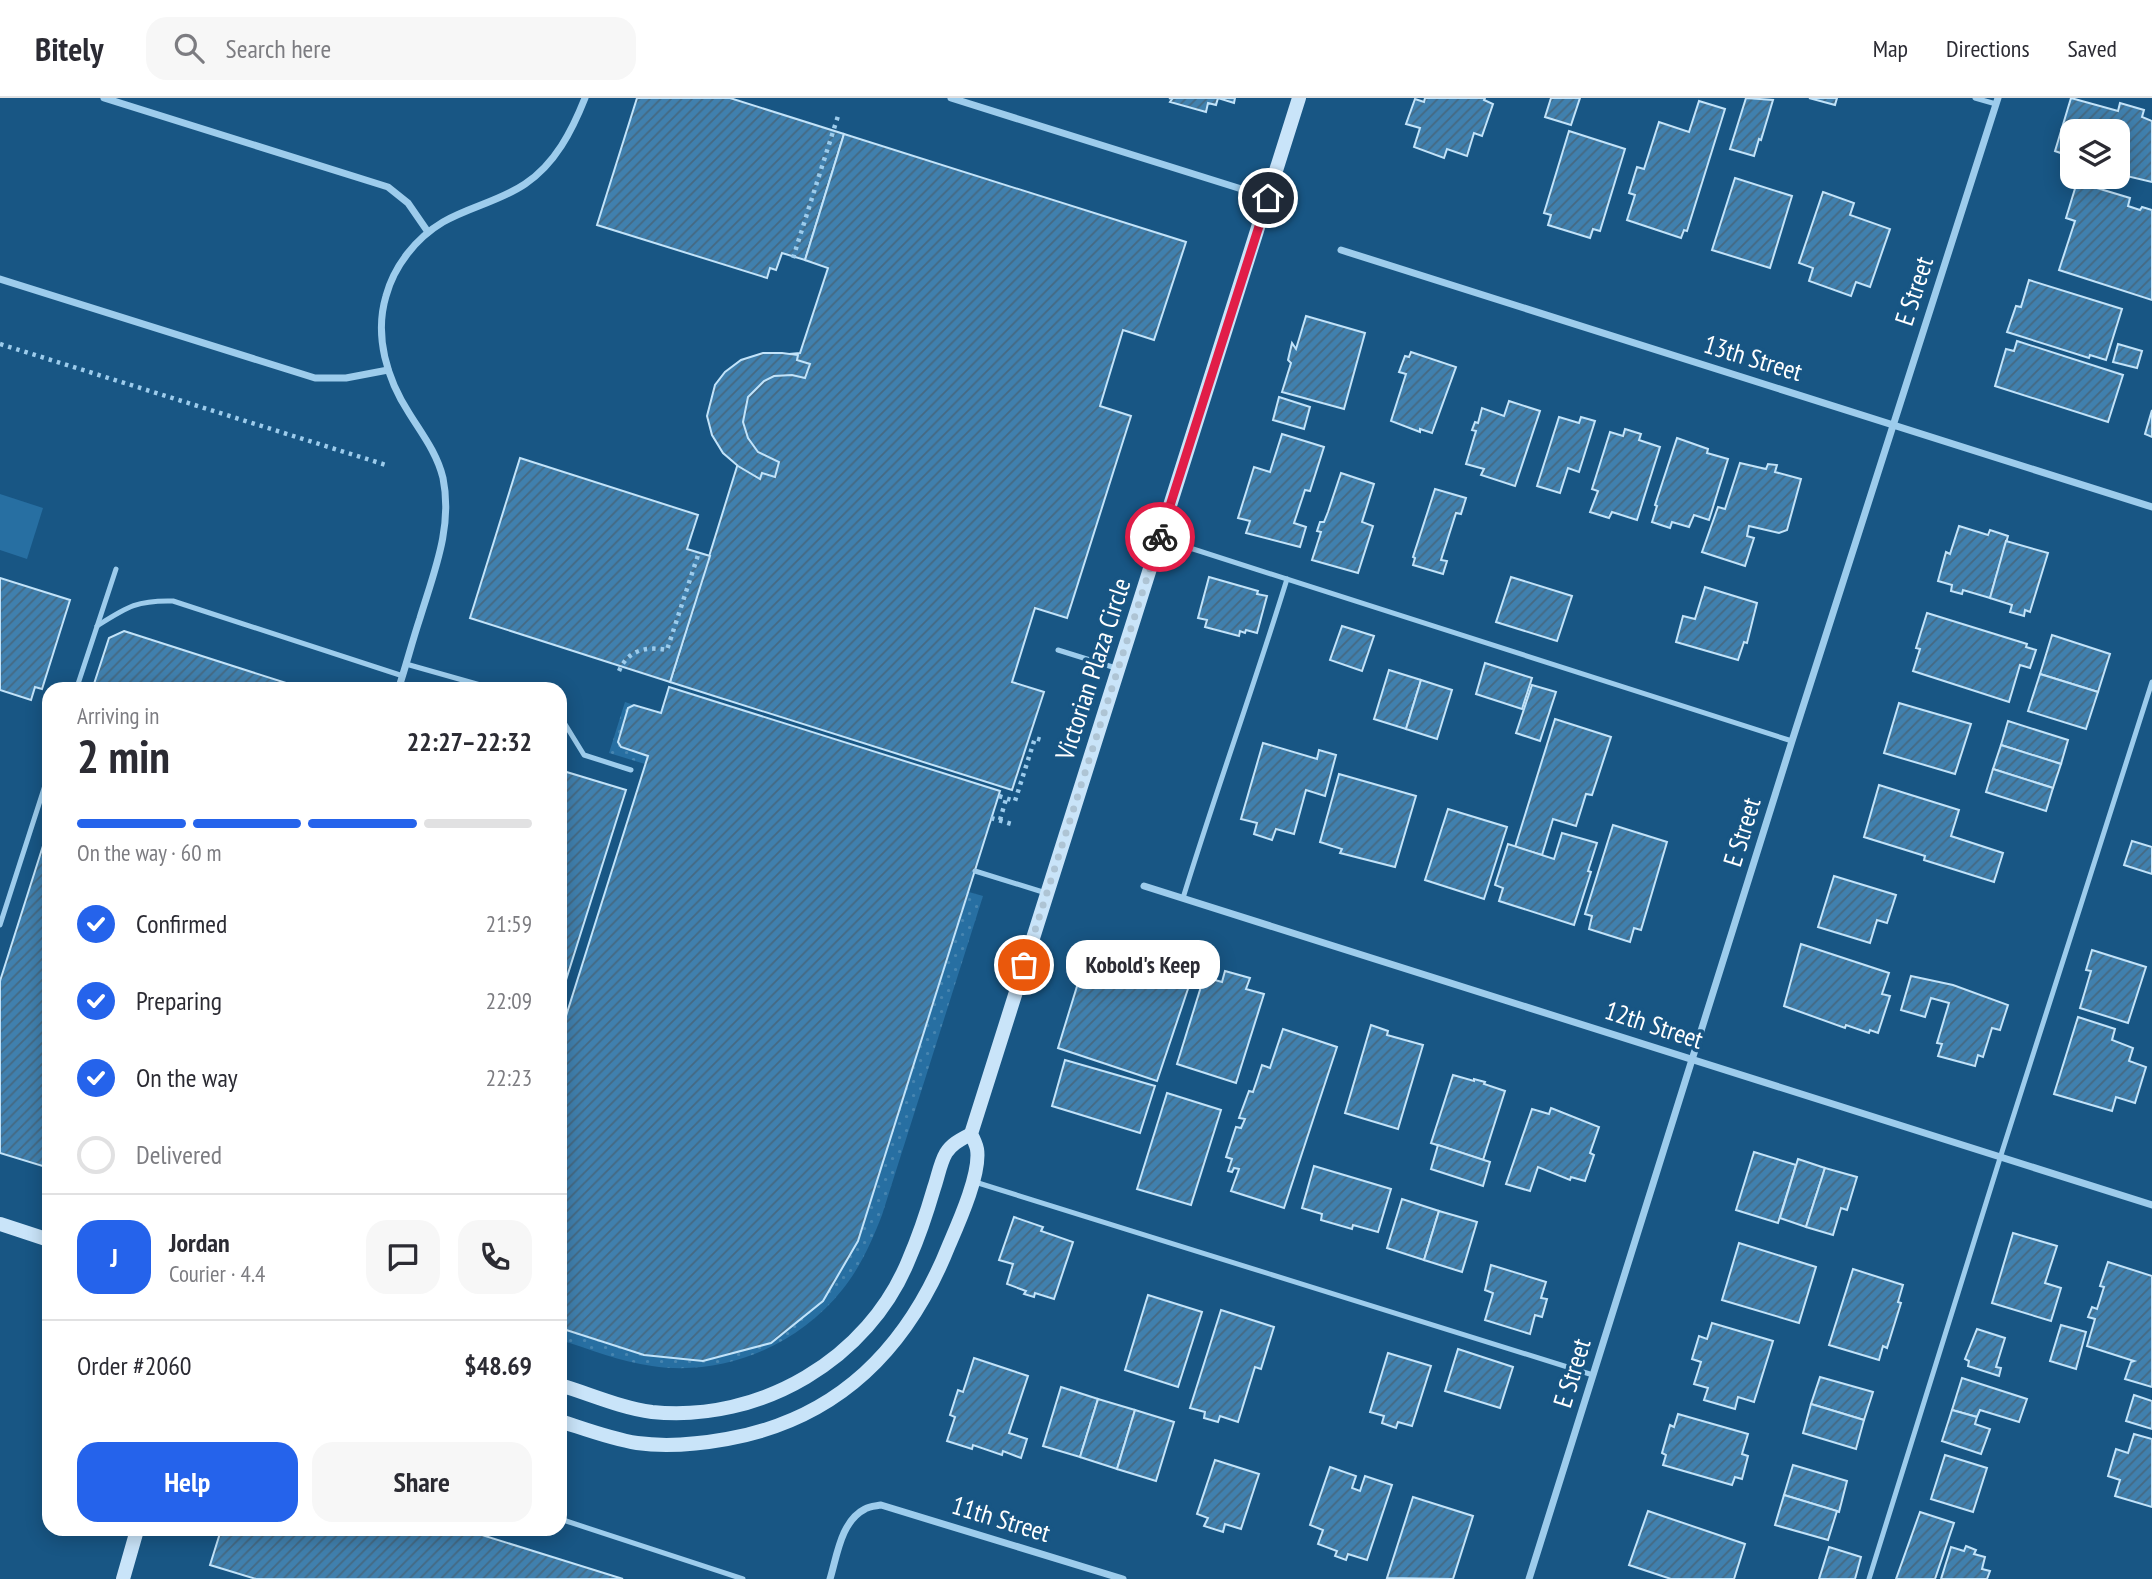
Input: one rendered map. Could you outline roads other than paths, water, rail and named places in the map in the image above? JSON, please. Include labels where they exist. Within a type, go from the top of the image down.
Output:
[{"type":"street","points":[[104,98],[388,187],[408,203],[428,233]]},
{"type":"street","points":[[400,682],[435,574],[447,520],[443,478],[436,459],[396,391],[388,370],[381,330],[386,293],[405,256],[428,233],[444,222],[492,202],[527,183],[558,152],[585,98]]},
{"type":"street","points":[[951,98],[1268,198]]},
{"type":"street","name":"Victorian Plaza Circle","points":[[567,1423],[638,1443],[706,1443],[785,1424],[825,1405],[856,1380],[891,1346],[919,1308],[939,1271],[972,1181],[977,1163],[977,1149],[971,1133],[1299,98]]},
{"type":"street","name":"E Street","points":[[1529,1579],[1792,741],[1997,101]]},
{"type":"street","name":"13th Street","points":[[1340,250],[2152,507]]},
{"type":"street","points":[[0,279],[315,378],[346,378],[388,370]]},
{"type":"street","name":"12th Street","points":[[1144,886],[2152,1205]]},
{"type":"street","points":[[567,1387],[651,1412],[678,1412],[706,1411],[738,1404],[802,1381],[835,1360],[868,1327],[893,1294],[909,1261],[946,1154],[955,1143],[971,1133]]},
{"type":"street","points":[[0,1224],[42,1238]]},
{"type":"street","name":"11th Street","points":[[830,1579],[850,1521],[865,1508],[881,1505],[1123,1579]]},
{"type":"street","points":[[123,1579],[135,1536]]},
{"type":"lane","points":[[1975,98],[1997,101]]},
{"type":"lane","points":[[1160,539],[1792,741]]},
{"type":"lane","points":[[79,682],[116,569]]},
{"type":"lane","points":[[1183,898],[1287,579]]},
{"type":"lane","points":[[97,626],[119,612],[146,601],[173,601],[402,676]]},
{"type":"lane","points":[[1058,650],[1119,669]]},
{"type":"lane","points":[[406,664],[470,682]]},
{"type":"lane","points":[[1869,1579],[2000,1155],[2152,682]]},
{"type":"lane","points":[[567,727],[584,755],[631,770]]},
{"type":"lane","points":[[0,925],[42,795]]},
{"type":"lane","points":[[975,871],[1047,893]]},
{"type":"lane","points":[[972,1181],[1593,1375]]},
{"type":"lane","points":[[567,1521],[743,1579]]},
{"type":"place","name":"Kobold's Keep","points":[[1024,965]]}]
